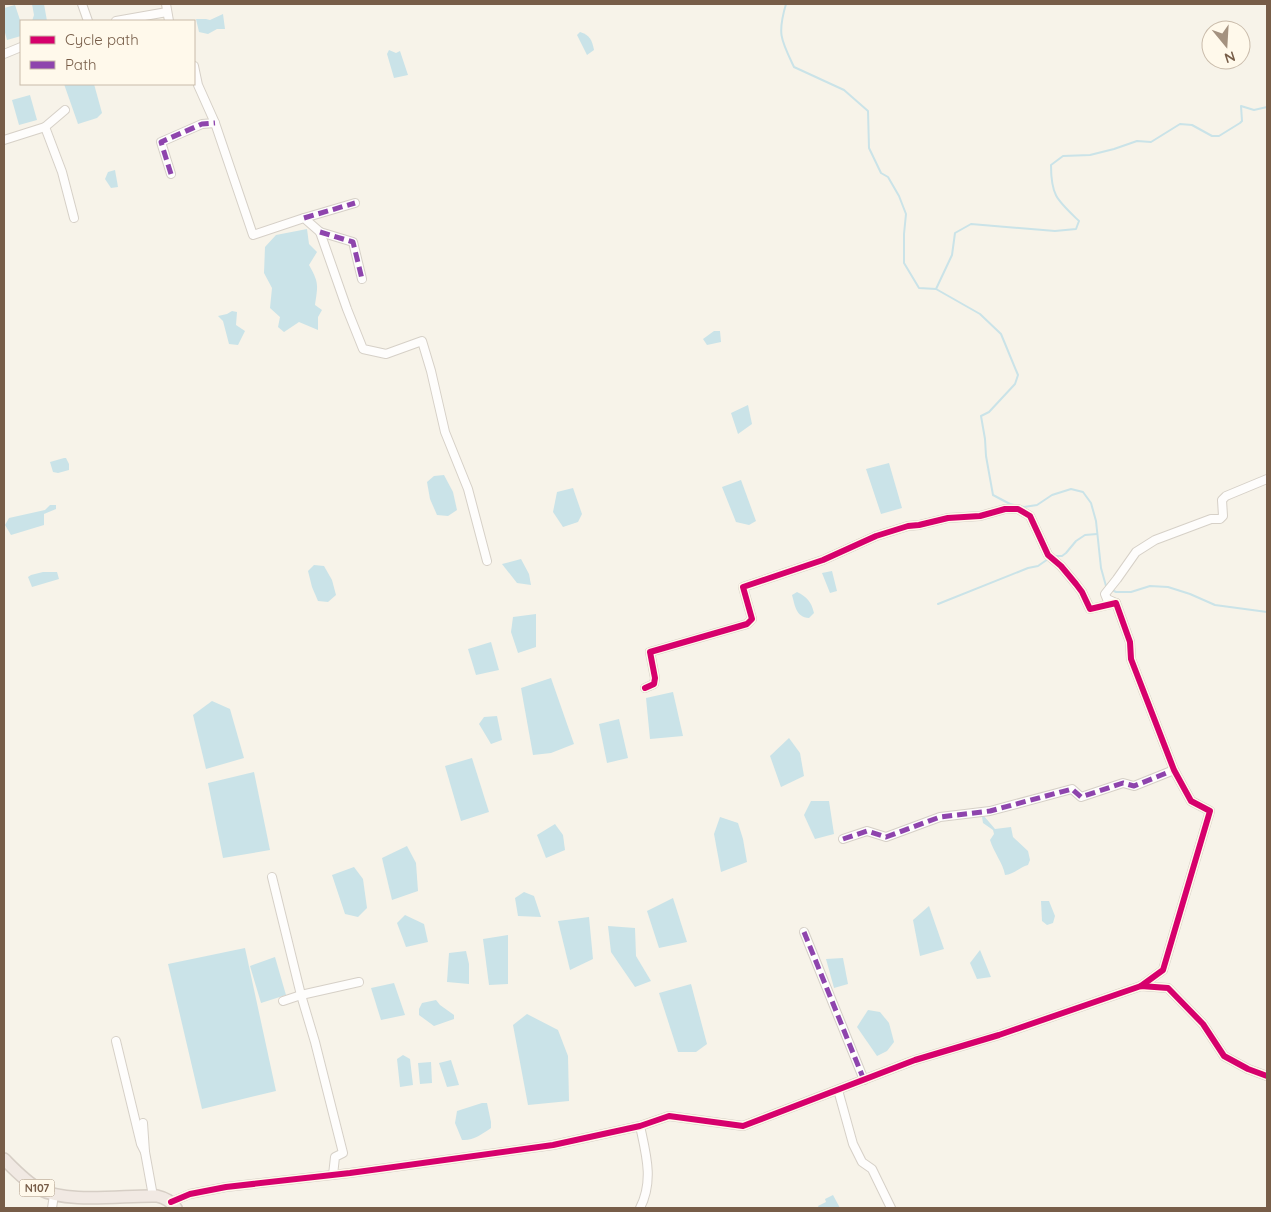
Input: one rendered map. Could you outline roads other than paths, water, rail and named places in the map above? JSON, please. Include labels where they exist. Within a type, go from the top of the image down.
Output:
[{"type":"highway","name":"N107","points":[[4,1159],[38,1188],[54,1195],[79,1197],[153,1196],[165,1198],[173,1205]]},
{"type":"street","points":[[82,4],[88,20]]},
{"type":"street","points":[[120,20],[166,8]]},
{"type":"street","points":[[4,54],[20,47]]},
{"type":"street","points":[[195,71],[198,85],[215,123],[253,235],[356,203]]},
{"type":"street","points":[[4,140],[45,127],[65,110]]},
{"type":"street","points":[[170,174],[161,142],[202,124],[215,123]]},
{"type":"street","points":[[45,127],[62,172],[74,218]]},
{"type":"street","points":[[304,218],[320,232],[353,242],[362,279]]},
{"type":"street","points":[[320,232],[363,349],[386,354],[422,341],[445,432],[468,489],[487,561]]},
{"type":"street","points":[[173,1205],[190,1194],[226,1187],[333,1175],[553,1145],[640,1126],[669,1116],[708,1123],[743,1126],[915,1060],[999,1035],[1141,986],[1164,970],[1210,811],[1191,801],[1174,770],[1131,659],[1130,642],[1116,603],[1107,599],[1105,594],[1136,552],[1155,540],[1211,519],[1220,519],[1223,516],[1222,500],[1226,496],[1267,479]]},
{"type":"street","points":[[645,688],[654,684],[655,678],[650,652],[747,624],[752,619],[743,587],[822,560],[884,533],[948,518],[980,516],[1005,509],[1018,509],[1030,516],[1048,555],[1061,566],[1076,584],[1090,609],[1116,603]]},
{"type":"street","points":[[843,839],[867,831],[886,837],[940,817],[990,811],[1072,789],[1081,797],[1123,783],[1134,786],[1174,770]]},
{"type":"street","points":[[272,877],[300,995],[315,1042],[343,1152],[335,1157],[333,1175]]},
{"type":"street","points":[[804,932],[864,1080]]},
{"type":"street","points":[[283,1001],[300,995],[359,982]]},
{"type":"street","points":[[1141,986],[1168,988],[1203,1024],[1224,1056],[1248,1069],[1267,1076]]},
{"type":"street","points":[[116,1041],[141,1144],[145,1152]]},
{"type":"street","points":[[838,1090],[853,1144],[862,1162],[872,1168],[891,1208]]},
{"type":"street","points":[[143,1123],[145,1152],[153,1196]]},
{"type":"street","points":[[640,1126],[647,1162],[648,1182],[640,1208]]},
{"type":"street","points":[[52,1208],[54,1195]]},
{"type":"water","points":[[32,4],[44,4],[47,20],[32,20],[34,15]]},
{"type":"water","points":[[15,5],[20,20],[20,36],[7,40],[4,29],[4,8]]},
{"type":"water","points":[[223,14],[225,29],[217,29],[208,34],[199,32],[196,19],[210,20]]},
{"type":"water","points":[[580,32],[588,36],[592,43],[594,50],[587,55],[577,35]]},
{"type":"water","points":[[389,50],[396,53],[400,51],[408,75],[394,78],[387,54]]},
{"type":"water","points":[[64,85],[94,85],[102,113],[97,118],[78,124]]},
{"type":"water","points":[[30,95],[37,120],[19,125],[12,100]]},
{"type":"water","points":[[115,170],[118,187],[111,188],[105,179],[108,172]]},
{"type":"water","points":[[307,229],[309,244],[317,252],[309,265],[317,284],[315,305],[322,310],[318,317],[318,330],[299,322],[284,332],[278,327],[280,317],[270,308],[272,288],[264,273],[265,247],[276,235]]},
{"type":"water","points":[[232,311],[237,312],[236,325],[245,331],[238,345],[229,344],[223,321],[218,316]]},
{"type":"water","points":[[714,331],[720,331],[721,342],[707,345],[703,339]]},
{"type":"water","points":[[748,405],[752,424],[738,434],[731,413]]},
{"type":"water","points":[[66,458],[69,464],[69,470],[58,473],[53,472],[50,462]]},
{"type":"water","points":[[889,463],[902,508],[881,514],[866,469]]},
{"type":"water","points":[[444,475],[453,492],[457,510],[448,516],[437,515],[430,499],[427,482],[434,476]]},
{"type":"water","points":[[741,480],[756,521],[749,525],[736,522],[722,487]]},
{"type":"water","points":[[573,488],[582,514],[578,522],[563,527],[553,512],[557,492]]},
{"type":"water","points":[[50,505],[56,505],[56,509],[44,514],[44,525],[11,535],[5,525],[9,518],[45,510]]},
{"type":"water","points":[[521,559],[529,574],[531,585],[517,583],[502,564]]},
{"type":"water","points":[[314,565],[324,566],[332,580],[336,595],[328,602],[318,601],[312,587],[308,571]]},
{"type":"water","points":[[832,571],[837,591],[830,593],[822,573]]},
{"type":"water","points":[[43,572],[57,572],[59,579],[32,587],[28,577]]},
{"type":"water","points":[[797,592],[810,602],[814,613],[809,618],[801,616],[797,610],[792,595]]},
{"type":"water","points":[[536,614],[536,647],[518,653],[511,632],[513,617]]},
{"type":"water","points":[[491,642],[499,670],[476,675],[468,649]]},
{"type":"water","points":[[551,678],[574,744],[551,753],[533,755],[521,688]]},
{"type":"water","points":[[673,692],[683,736],[650,739],[646,698]]},
{"type":"water","points":[[212,701],[230,709],[244,758],[206,769],[193,715]]},
{"type":"water","points":[[497,716],[502,740],[491,744],[479,724],[484,717]]},
{"type":"water","points":[[619,719],[628,758],[607,763],[599,724]]},
{"type":"water","points":[[789,738],[800,753],[804,776],[781,787],[770,756]]},
{"type":"water","points":[[472,758],[489,812],[461,821],[445,766]]},
{"type":"water","points":[[254,772],[270,850],[223,858],[208,783]]},
{"type":"water","points":[[811,801],[829,801],[834,834],[815,839],[804,815]]},
{"type":"water","points":[[984,816],[995,829],[1011,827],[1013,837],[1028,851],[1030,860],[1028,865],[1005,875],[990,840],[994,834],[993,830],[983,823],[982,817]]},
{"type":"water","points":[[720,817],[738,823],[747,862],[721,872],[714,834]]},
{"type":"water","points":[[555,824],[563,835],[565,850],[546,858],[537,835]]},
{"type":"water","points":[[407,846],[416,863],[418,891],[392,900],[382,858]]},
{"type":"water","points":[[354,867],[363,879],[367,908],[358,917],[345,914],[332,875]]},
{"type":"water","points":[[524,892],[534,896],[541,917],[518,916],[515,898]]},
{"type":"water","points":[[673,898],[687,942],[659,948],[647,911]]},
{"type":"water","points":[[1041,901],[1049,901],[1055,916],[1053,923],[1047,925],[1042,921]]},
{"type":"water","points":[[929,906],[944,949],[920,956],[913,920]]},
{"type":"water","points":[[405,915],[424,924],[428,942],[406,947],[397,923]]},
{"type":"water","points":[[589,917],[593,959],[570,970],[558,921]]},
{"type":"water","points":[[608,926],[635,928],[636,956],[651,981],[635,987],[611,952]]},
{"type":"water","points":[[508,935],[508,984],[489,985],[483,939]]},
{"type":"water","points":[[245,948],[276,1091],[202,1109],[168,964]]},
{"type":"water","points":[[980,950],[991,977],[977,979],[970,963]]},
{"type":"water","points":[[466,951],[469,964],[469,984],[447,982],[449,953]]},
{"type":"water","points":[[275,957],[286,995],[261,1003],[250,966]]},
{"type":"water","points":[[843,958],[848,984],[834,988],[826,959]]},
{"type":"water","points":[[394,983],[405,1015],[381,1020],[371,988]]},
{"type":"water","points":[[691,984],[707,1044],[696,1052],[678,1052],[659,993]]},
{"type":"water","points":[[436,1000],[454,1015],[454,1019],[434,1026],[419,1015],[422,1003]]},
{"type":"water","points":[[868,1010],[880,1012],[889,1023],[894,1042],[887,1051],[877,1056],[857,1027]]},
{"type":"water","points":[[527,1014],[558,1030],[568,1056],[569,1101],[528,1105],[513,1025]]},
{"type":"water","points":[[403,1055],[410,1059],[413,1085],[400,1087],[397,1059]]},
{"type":"water","points":[[451,1060],[459,1085],[447,1087],[439,1063]]},
{"type":"water","points":[[431,1062],[432,1083],[420,1084],[418,1063]]},
{"type":"water","points":[[487,1103],[491,1128],[474,1138],[462,1140],[455,1123],[457,1111]]},
{"type":"water","points":[[833,1195],[840,1208],[819,1208],[818,1206],[826,1202],[825,1199]]},
{"type":"waterway","points":[[786,4],[781,30],[783,43],[794,67],[844,90],[868,111],[869,148],[881,173],[888,177],[899,196],[906,214],[904,263],[919,288],[936,289],[980,314],[1001,334],[1018,375],[1015,384],[989,412],[981,416],[993,495],[1010,504],[1024,507],[1037,505],[1052,495],[1071,489],[1083,492],[1091,503],[1096,521],[1101,568],[1106,586],[1108,587]]},
{"type":"waterway","points":[[936,289],[952,255],[955,233],[971,224],[1055,231],[1076,229],[1079,221],[1060,202],[1052,184],[1051,165],[1063,156],[1090,155],[1137,141],[1151,142],[1180,124],[1192,125],[1212,136],[1219,136],[1242,121],[1241,106],[1254,110],[1267,107]]},
{"type":"waterway","points":[[1052,556],[1062,556],[1076,541],[1085,535],[1097,534]]},
{"type":"waterway","points":[[938,604],[1028,568],[1038,566],[1048,559]]},
{"type":"waterway","points":[[1112,590],[1116,592],[1131,592],[1150,586],[1168,587],[1215,605],[1267,612]]}]
